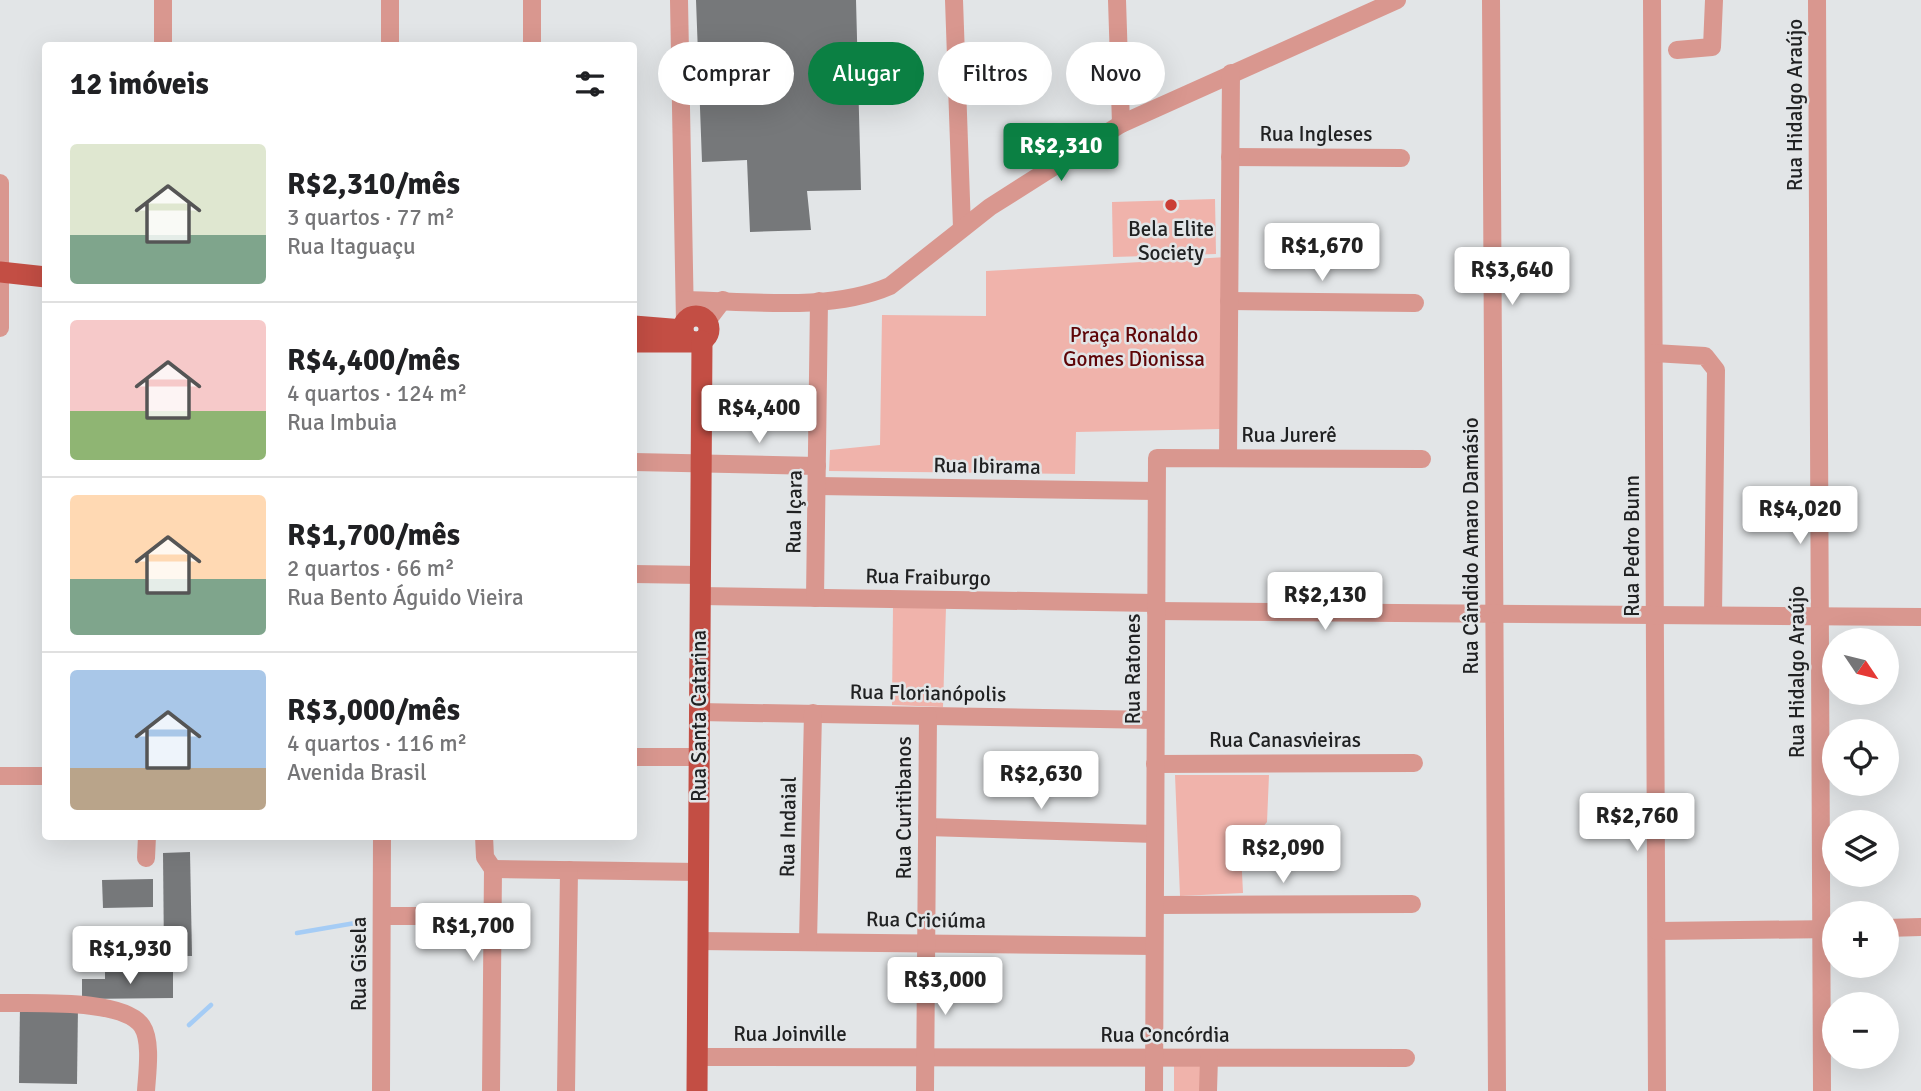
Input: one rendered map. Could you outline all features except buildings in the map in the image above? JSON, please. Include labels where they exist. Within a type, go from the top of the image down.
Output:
[{"type":"main road","points":[[1,272],[42,277]]},
{"type":"main road","points":[[637,326],[694,331]]},
{"type":"main road","points":[[637,341],[694,331]]},
{"type":"main road","name":"Rua Santa Catarina","points":[[694,331],[701,464],[697,1091]]},
{"type":"street","points":[[163,0],[163,42]]},
{"type":"street","points":[[390,0],[390,42]]},
{"type":"street","points":[[531,0],[532,42]]},
{"type":"street","name":"Rua Santa Catarina","points":[[679,0],[685,300],[694,331]]},
{"type":"street","points":[[954,0],[962,228]]},
{"type":"street","points":[[1117,0],[1121,124]]},
{"type":"street","points":[[685,300],[819,301],[859,297],[890,286],[1020,186],[1121,124],[1397,0]]},
{"type":"street","name":"Rua Cândido Amaro Damásio","points":[[1491,0],[1497,1091]]},
{"type":"street","name":"Rua Pedro Bunn","points":[[1653,0],[1657,1091]]},
{"type":"street","points":[[1677,50],[1712,47],[1714,0]]},
{"type":"street","name":"Rua Hidalgo Araújo","points":[[1817,0],[1820,616],[1827,901]]},
{"type":"street","points":[[1228,458],[1231,73]]},
{"type":"street","name":"Rua Ingleses","points":[[1230,157],[1401,158]]},
{"type":"street","points":[[0,183],[0,328]]},
{"type":"street","points":[[694,331],[723,300]]},
{"type":"street","name":"Rua Içara","points":[[816,598],[819,301]]},
{"type":"street","points":[[1229,301],[1415,303]]},
{"type":"street","points":[[1654,354],[1705,356],[1716,370],[1713,615]]},
{"type":"street","name":"Rua Jurerê","points":[[1157,457],[1422,458]]},
{"type":"street","name":"Rua Ratones","points":[[1154,1091],[1157,457]]},
{"type":"street","points":[[637,462],[817,466]]},
{"type":"street","name":"Rua Ibirama","points":[[817,486],[1156,491]]},
{"type":"street","name":"Rua Fraiburgo","points":[[637,574],[700,585],[816,598],[1494,614],[1921,617]]},
{"type":"street","name":"Rua Florianópolis","points":[[699,712],[1155,720]]},
{"type":"street","name":"Rua Indaial","points":[[808,942],[813,713]]},
{"type":"street","name":"Rua Curitibanos","points":[[925,1091],[928,716]]},
{"type":"street","points":[[637,757],[699,757]]},
{"type":"street","name":"Rua Canasvieiras","points":[[1155,764],[1414,763]]},
{"type":"street","points":[[0,776],[42,776]]},
{"type":"street","points":[[927,827],[1155,834]]},
{"type":"street","points":[[146,858],[147,840]]},
{"type":"street","name":"Rua Gisela","points":[[381,1091],[382,840]]},
{"type":"street","points":[[484,840],[485,857],[493,869],[491,1091]]},
{"type":"street","points":[[493,869],[698,872]]},
{"type":"street","points":[[566,1091],[569,870]]},
{"type":"street","points":[[1155,905],[1412,904]]},
{"type":"street","points":[[382,916],[493,916]]},
{"type":"street","points":[[1899,928],[1921,927]]},
{"type":"street","points":[[1657,931],[1822,929]]},
{"type":"street","name":"Rua Criciúma","points":[[698,941],[1154,946]]},
{"type":"street","name":"Rua Hidalgo Araújo","points":[[1822,1091],[1826,978]]},
{"type":"street","points":[[0,1003],[88,1006],[133,1018],[143,1027],[146,1038],[146,1083]]},
{"type":"street","name":"Rua Joinville","points":[[697,1057],[925,1057]]},
{"type":"street","name":"Rua Concórdia","points":[[925,1057],[1406,1058]]},
{"type":"street","points":[[1209,1058],[1209,1091]]},
{"type":"green space","points":[[1215,199],[1216,254],[1113,257],[1112,202]]},
{"type":"green space","name":"Praça Ronaldo Gomes Dionissa","points":[[1227,257],[1221,429],[1076,432],[1075,474],[829,471],[830,450],[880,445],[882,315],[986,316],[986,271]]},
{"type":"green space","points":[[893,606],[946,607],[943,707],[892,705]]},
{"type":"green space","points":[[1175,775],[1269,775],[1267,822],[1241,852],[1243,893],[1180,896]]},
{"type":"green space","points":[[1200,1063],[1200,1091],[1174,1091],[1174,1064]]},
{"type":"waterway","points":[[297,933],[361,922]]},
{"type":"waterway","points":[[189,1025],[211,1005]]},
{"type":"place","name":"Bela Elite Society","points":[[1171,205]]}]
